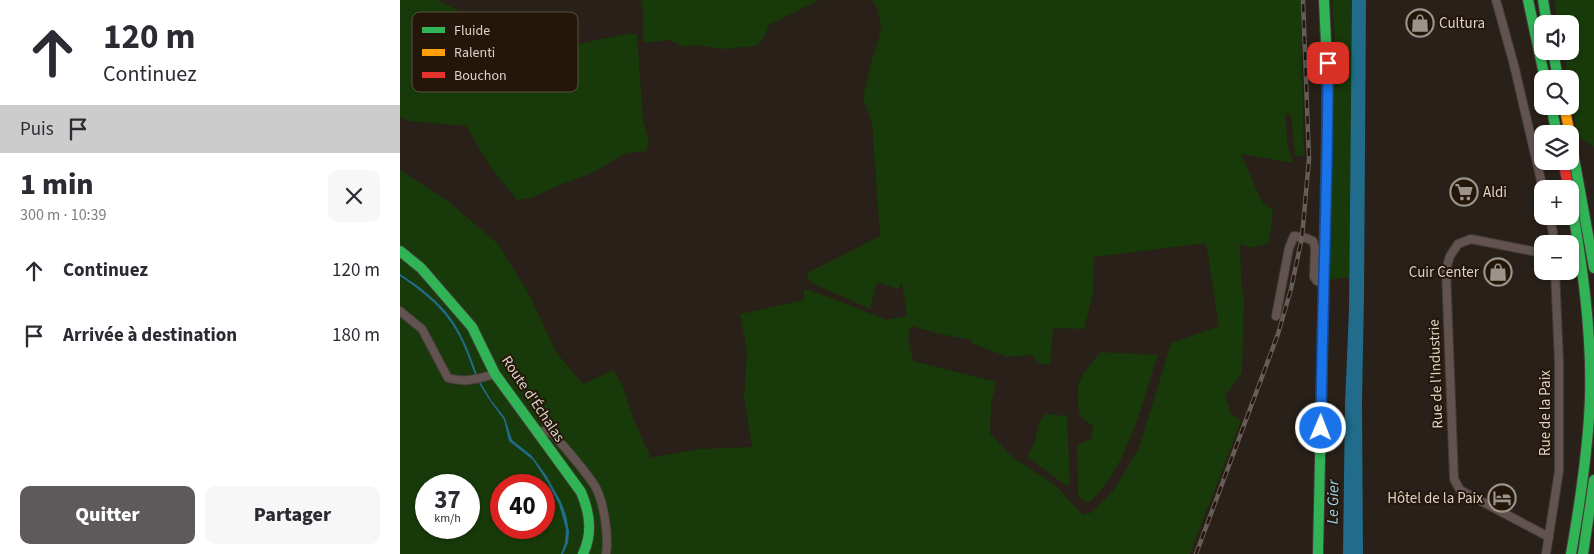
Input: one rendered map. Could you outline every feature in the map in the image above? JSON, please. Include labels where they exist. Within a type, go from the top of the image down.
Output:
[{"type":"main road","points":[[1318,554],[1323,282],[1328,153],[1328,63],[1324,0]]},
{"type":"main road","points":[[1528,0],[1543,70]]},
{"type":"main road","points":[[1543,0],[1546,15]]},
{"type":"main road","points":[[1576,170],[1594,268]]},
{"type":"main road","points":[[1571,554],[1587,444],[1590,378],[1588,321],[1575,225]]},
{"type":"main road","name":"Route d'Échalas","points":[[400,251],[432,279],[472,327],[495,374],[571,477],[588,510],[590,531],[583,554]]},
{"type":"main road","points":[[1583,554],[1594,480]]},
{"type":"street","points":[[1496,0],[1514,65],[1541,180]]},
{"type":"street","points":[[1276,316],[1289,248],[1294,236],[1313,241],[1315,248],[1314,277],[1318,281],[1323,282]]},
{"type":"street","name":"Rue de l'Industrie","points":[[1534,252],[1471,240],[1458,244],[1450,256],[1446,270],[1454,479],[1460,490],[1549,537]]},
{"type":"street","name":"Rue de la Paix","points":[[1546,554],[1559,471],[1559,362],[1555,280]]},
{"type":"street","points":[[400,311],[422,329],[448,378],[460,381],[476,380],[495,374]]},
{"type":"street","points":[[537,433],[543,430],[549,431],[554,435],[595,487],[607,536],[606,554]]},
{"type":"green space","points":[[400,0],[438,0],[461,12],[412,12],[412,92],[578,92],[578,44],[626,34],[637,34],[643,120],[649,141],[646,151],[627,153],[590,174],[531,198],[517,200],[490,166],[466,126],[410,121],[400,118]]},
{"type":"green space","points":[[641,0],[819,0],[769,25],[764,38],[756,46],[722,49],[696,45],[684,47],[670,40],[643,43]]},
{"type":"green space","points":[[872,0],[1301,0],[1304,157],[1295,155],[1291,115],[1285,113],[1288,148],[1294,163],[1241,154],[1262,202],[1273,210],[1269,243],[1251,248],[1240,244],[1244,302],[1242,373],[1225,396],[1231,414],[1241,421],[1190,554],[400,554],[400,170],[448,201],[498,244],[530,296],[556,352],[583,384],[614,370],[622,385],[633,418],[651,458],[698,449],[752,447],[744,397],[747,352],[740,314],[804,300],[804,289],[887,320],[907,316],[902,283],[898,289],[877,282],[870,309],[812,283],[807,273],[880,236],[872,124],[863,97],[879,39],[881,24],[877,8]],"holes":[[[1206,243],[1219,326],[1171,343],[1139,448],[1115,488],[1093,512],[1083,515],[1055,485],[1012,457],[990,433],[991,405],[996,382],[913,361],[908,337],[911,326],[972,340],[971,343],[1008,357],[1031,355],[1039,363],[1050,365],[1053,328],[1084,329],[1093,294],[1094,257]]]},
{"type":"green space","points":[[1332,0],[1352,0],[1352,77],[1349,277],[1328,280],[1335,40]]},
{"type":"green space","points":[[1554,0],[1594,0],[1594,147],[1579,138],[1579,125],[1576,125],[1574,115],[1579,115],[1579,70],[1566,70],[1565,60],[1579,60],[1579,15],[1556,15]]},
{"type":"green space","points":[[1101,352],[1158,355],[1132,435],[1123,455],[1102,489],[1088,503],[1080,498],[1078,493],[1077,445],[1091,439],[1093,426],[1080,416],[1078,387],[1083,375]]},
{"type":"green space","points":[[1046,414],[1067,416],[1070,482],[1067,486],[1027,457],[1035,441],[1039,422]]},
{"type":"water","points":[[1352,0],[1366,0],[1362,402],[1363,554],[1343,554],[1345,405],[1349,310]]},
{"type":"water","points":[[400,274],[428,294],[447,313],[464,340],[478,377],[476,377],[459,336],[447,317],[428,297],[400,276]]},
{"type":"water","points":[[479,383],[481,383],[505,418],[512,440],[531,455],[545,474],[542,474],[533,460],[509,441],[504,420]]},
{"type":"water","points":[[555,491],[566,515],[569,532],[568,543],[563,554],[561,554],[565,543],[566,529],[555,496]]},
{"type":"railway","points":[[1196,554],[1278,334],[1291,289],[1302,237],[1309,159],[1303,0]]},
{"type":"traffic: fast","points":[[1318,554],[1327,129],[1327,64],[1324,0]]},
{"type":"traffic: fast","points":[[1528,0],[1543,70]]},
{"type":"traffic: fast","points":[[1543,0],[1546,15]]},
{"type":"traffic: fast","points":[[1555,60],[1556,70]]},
{"type":"traffic: fast","points":[[1553,115],[1555,125]]},
{"type":"traffic: fast","points":[[1576,170],[1594,268]]},
{"type":"traffic: fast","points":[[1571,554],[1585,457],[1590,399],[1588,322],[1575,225]]},
{"type":"traffic: fast","points":[[400,251],[421,268],[472,327],[495,374],[581,492],[587,508],[589,523],[588,538],[583,554]]},
{"type":"traffic: fast","points":[[1583,554],[1594,480]]},
{"type":"traffic: slow","points":[[1566,115],[1568,125]]},
{"type":"traffic: jam","points":[[1565,170],[1567,180]]},
{"type":"place","name":"Cultura","points":[[1420,23]]},
{"type":"place","name":"Aldi","points":[[1464,192]]},
{"type":"place","name":"Cuir Center","points":[[1498,272]]},
{"type":"place","name":"Hôtel de la Paix","points":[[1502,498]]},
{"type":"route","points":[[1321,428],[1328,153],[1328,63]]},
{"type":"water label","name":"Le Gier","points":[[1333,502]]}]
